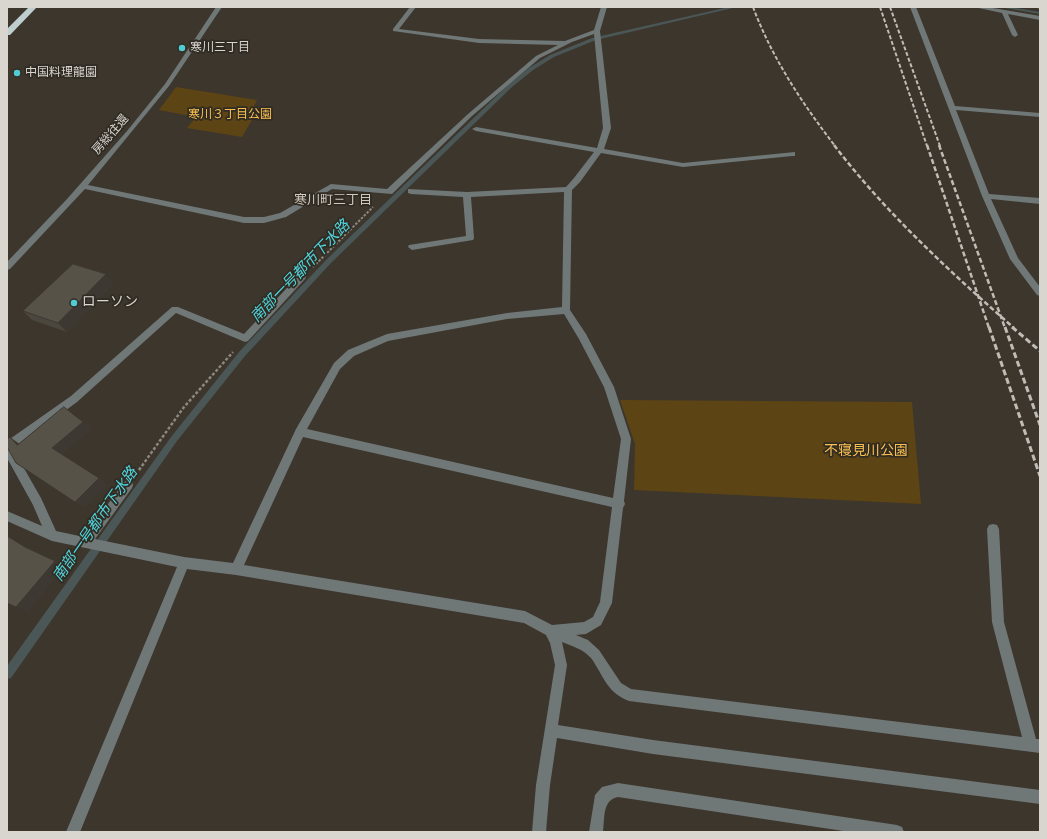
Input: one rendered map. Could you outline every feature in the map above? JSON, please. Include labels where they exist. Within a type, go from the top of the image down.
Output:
[{"type":"highway","points":[[7,33],[33,7]]},
{"type":"street","name":"房総往還","points":[[7,267],[82,186],[168,84],[219,7]]},
{"type":"street","points":[[413,7],[395,30],[479,41],[564,44]]},
{"type":"street","points":[[411,191],[467,195],[568,189],[577,180],[599,151],[607,128],[597,36],[598,22],[604,7]]},
{"type":"street","points":[[913,7],[986,196],[1014,258],[1040,293]]},
{"type":"street","points":[[977,7],[1040,18]]},
{"type":"street","points":[[1004,12],[1015,35]]},
{"type":"street","points":[[82,186],[244,220],[264,220],[282,215],[331,186],[389,192],[517,74],[538,57],[564,44],[597,36]]},
{"type":"street","points":[[951,108],[1040,115]]},
{"type":"street","points":[[476,129],[683,166],[792,154]]},
{"type":"street","points":[[550,632],[586,628],[597,621],[606,603],[620,504],[626,439],[609,387],[583,337],[566,310],[568,189]]},
{"type":"street","points":[[412,247],[470,238],[467,195]]},
{"type":"street","points":[[986,196],[1040,201]]},
{"type":"street","points":[[52,536],[37,502],[7,447],[74,399],[175,309],[245,338],[302,277]]},
{"type":"street","points":[[236,569],[300,432],[337,366],[351,353],[387,338],[507,316],[566,310]]},
{"type":"street","points":[[300,432],[620,504]]},
{"type":"street","points":[[88,544],[128,485]]},
{"type":"street","points":[[7,516],[52,536],[184,563],[236,569],[525,617],[539,624],[550,632],[584,644],[595,654],[617,687],[629,695],[1036,746],[998,622],[993,529]]},
{"type":"street","points":[[73,832],[184,563]]},
{"type":"street","points":[[539,832],[543,785],[561,665],[557,649],[550,632]]},
{"type":"street","points":[[552,732],[661,748],[1040,797]]},
{"type":"street","points":[[596,832],[600,800],[607,792],[618,790],[897,832]]},
{"type":"path","points":[[302,277],[389,192]]},
{"type":"path","points":[[128,485],[184,407],[245,338]]},
{"type":"green space","name":"寒川３丁目公園","points":[[176,87],[257,100],[252,110],[257,111],[242,137],[187,128],[196,117],[159,110]]},
{"type":"green space","name":"不寝見川公園","points":[[620,400],[912,402],[921,504],[634,490],[635,444]]},
{"type":"building","points":[[73,264],[106,274],[58,323],[23,311]]},
{"type":"building","points":[[64,407],[83,422],[52,448],[99,478],[75,502],[16,463],[7,447],[7,440],[10,437],[17,445]]},
{"type":"building","points":[[7,536],[25,547],[55,561],[16,607],[7,603]]},
{"type":"waterway","name":"南部一号都市下水路","points":[[7,674],[174,439],[242,354],[329,261],[510,86],[531,69],[552,56],[594,39],[735,7]]},
{"type":"waterway","name":"南部一号都市下水路","points":[[1001,7],[1040,13]]},
{"type":"railway","points":[[753,7],[769,44],[789,80],[835,146]]},
{"type":"railway","points":[[880,7],[927,146]]},
{"type":"railway","points":[[890,7],[940,146]]},
{"type":"railway","points":[[834,145],[897,218],[978,296]]},
{"type":"railway","points":[[927,145],[978,296]]},
{"type":"railway","points":[[939,145],[1001,316]]},
{"type":"railway","points":[[978,296],[1001,316]]},
{"type":"railway","points":[[978,296],[989,328]]},
{"type":"railway","points":[[1001,316],[1014,328]]},
{"type":"railway","points":[[1001,316],[1005,328]]},
{"type":"railway","points":[[989,327],[1040,476]]},
{"type":"railway","points":[[1005,327],[1040,425]]},
{"type":"railway","points":[[1012,327],[1040,351]]},
{"type":"place","name":"寒川三丁目","points":[[182,48]]},
{"type":"place","name":"中国料理龍園","points":[[17,73]]},
{"type":"place","name":"ローソン","points":[[74,303]]},
{"type":"district","name":"寒川町三丁目","points":[[333,201]]}]
